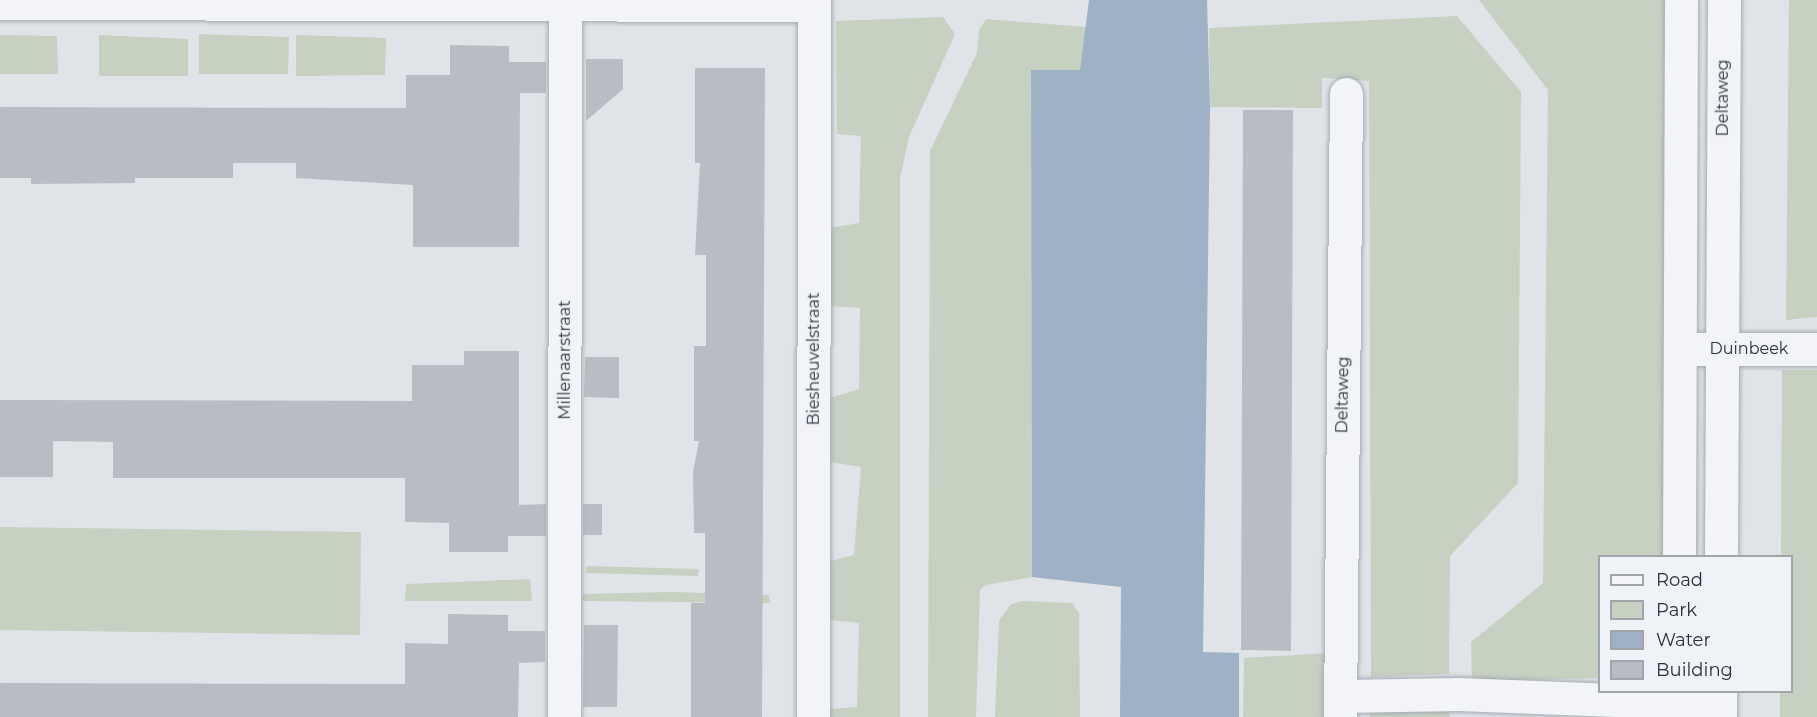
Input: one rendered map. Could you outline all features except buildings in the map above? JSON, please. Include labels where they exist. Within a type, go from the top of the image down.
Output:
[{"type":"street","points":[[1679,555],[1681,0]]},
{"type":"street","name":"Deltaweg","points":[[1721,555],[1724,0]]},
{"type":"street","points":[[0,3],[813,3]]},
{"type":"street","name":"Millenaarstraat","points":[[564,717],[565,3]]},
{"type":"street","name":"Biesheuvelstraat","points":[[813,3],[813,717]]},
{"type":"street","name":"Deltaweg","points":[[1346,94],[1340,707],[1720,704]]},
{"type":"street","name":"Duinbeek","points":[[1681,349],[1810,349]]},
{"type":"green space","points":[[1479,0],[1667,0],[1668,555],[1598,555],[1598,678],[1472,681],[1471,642],[1543,583],[1548,90]]},
{"type":"green space","points":[[1789,0],[1817,0],[1817,317],[1786,320]]},
{"type":"green space","points":[[1457,16],[1521,92],[1518,483],[1450,556],[1449,674],[1371,677],[1369,81],[1322,78],[1322,108],[1210,107],[1209,28]]},
{"type":"green space","points":[[943,17],[955,34],[909,137],[900,178],[900,717],[830,717],[829,709],[857,707],[859,623],[830,620],[827,562],[854,555],[861,467],[830,462],[827,399],[859,389],[860,308],[830,306],[830,228],[859,223],[861,136],[837,134],[836,21]]},
{"type":"green space","points":[[986,19],[1086,27],[1080,70],[1031,70],[1032,577],[986,585],[980,590],[976,717],[928,717],[930,151],[977,53],[979,30]]},
{"type":"green space","points":[[199,34],[289,37],[288,74],[199,74]]},
{"type":"green space","points":[[0,35],[57,36],[58,74],[0,74]]},
{"type":"green space","points":[[99,35],[188,39],[188,76],[99,76]]},
{"type":"green space","points":[[296,35],[386,38],[385,75],[296,76]]},
{"type":"green space","points":[[1782,370],[1817,370],[1817,717],[1780,717],[1780,693],[1793,693],[1793,555],[1781,555]]},
{"type":"green space","points":[[0,527],[361,532],[360,635],[0,630]]},
{"type":"green space","points":[[587,566],[699,569],[698,576],[586,573]]},
{"type":"green space","points":[[530,579],[532,601],[405,601],[406,584]]},
{"type":"green space","points":[[671,592],[769,595],[770,603],[582,601],[583,594]]},
{"type":"green space","points":[[1021,601],[1072,603],[1079,613],[1080,717],[995,717],[999,621],[1010,605]]},
{"type":"green space","points":[[1328,653],[1325,717],[1243,717],[1244,658]]},
{"type":"green space","points":[[1370,710],[1450,712],[1450,717],[1370,717]]},
{"type":"water","points":[[1089,0],[1207,0],[1210,107],[1203,652],[1239,653],[1239,717],[1120,717],[1121,587],[1032,577],[1031,70],[1080,70]]}]
